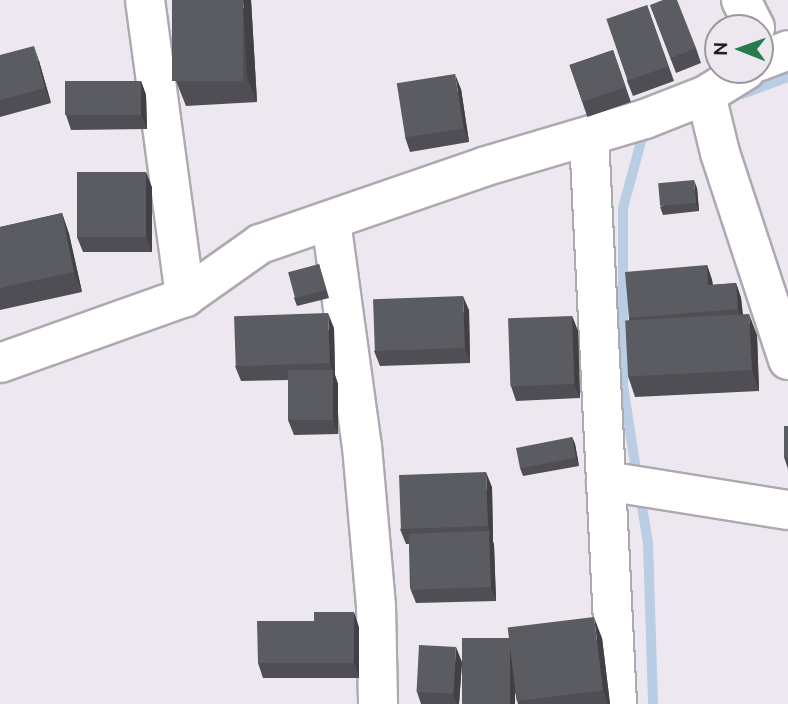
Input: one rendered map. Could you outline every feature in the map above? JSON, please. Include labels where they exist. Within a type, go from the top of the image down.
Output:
[{"type":"street","points":[[145,0],[185,297]]},
{"type":"street","points":[[0,363],[185,297],[260,244],[484,167],[589,137],[706,95],[720,84]]},
{"type":"street","points":[[706,95],[720,153],[788,360]]},
{"type":"street","points":[[589,137],[617,704]]},
{"type":"street","points":[[331,221],[362,446],[376,606],[378,704]]},
{"type":"street","points":[[606,481],[788,510]]},
{"type":"building","points":[[172,0],[243,0],[243,81],[172,81]]},
{"type":"building","points":[[663,0],[677,0],[696,48],[671,58],[650,5]]},
{"type":"building","points":[[647,5],[668,66],[628,80],[606,19]]},
{"type":"building","points":[[34,46],[45,88],[0,100],[0,55]]},
{"type":"building","points":[[613,50],[626,87],[582,102],[570,65]]},
{"type":"building","points":[[455,74],[464,128],[405,138],[397,83]]},
{"type":"building","points":[[65,81],[141,81],[141,115],[65,115]]},
{"type":"building","points":[[77,172],[146,172],[146,237],[77,237]]},
{"type":"building","points":[[694,180],[696,203],[660,206],[658,183]]},
{"type":"building","points":[[62,213],[74,272],[0,288],[0,227]]},
{"type":"building","points":[[319,264],[326,290],[295,298],[288,272]]},
{"type":"building","points":[[707,265],[708,285],[736,283],[738,309],[629,318],[625,272]]},
{"type":"building","points":[[463,296],[465,348],[375,351],[373,299]]},
{"type":"building","points":[[328,313],[330,363],[236,366],[234,316]]},
{"type":"building","points":[[749,314],[752,370],[628,376],[625,320]]},
{"type":"building","points":[[572,316],[574,384],[510,386],[508,318]]},
{"type":"building","points":[[288,370],[333,370],[333,420],[288,420]]},
{"type":"building","points":[[784,426],[788,426],[788,457],[784,457]]},
{"type":"building","points":[[572,437],[576,458],[520,468],[516,448]]},
{"type":"building","points":[[486,472],[488,526],[401,529],[399,475]]},
{"type":"building","points":[[489,531],[491,587],[411,590],[409,534]]},
{"type":"building","points":[[314,612],[354,612],[354,663],[258,663],[257,621],[314,621]]},
{"type":"building","points":[[594,617],[603,690],[517,701],[508,628]]},
{"type":"building","points":[[462,638],[510,638],[510,704],[462,704]]},
{"type":"building","points":[[419,645],[456,647],[453,694],[417,692]]},
{"type":"waterway","points":[[742,94],[788,77]]},
{"type":"waterway","points":[[637,477],[623,386],[623,208],[642,138],[651,134]]},
{"type":"waterway","points":[[640,495],[648,543],[653,704]]}]
